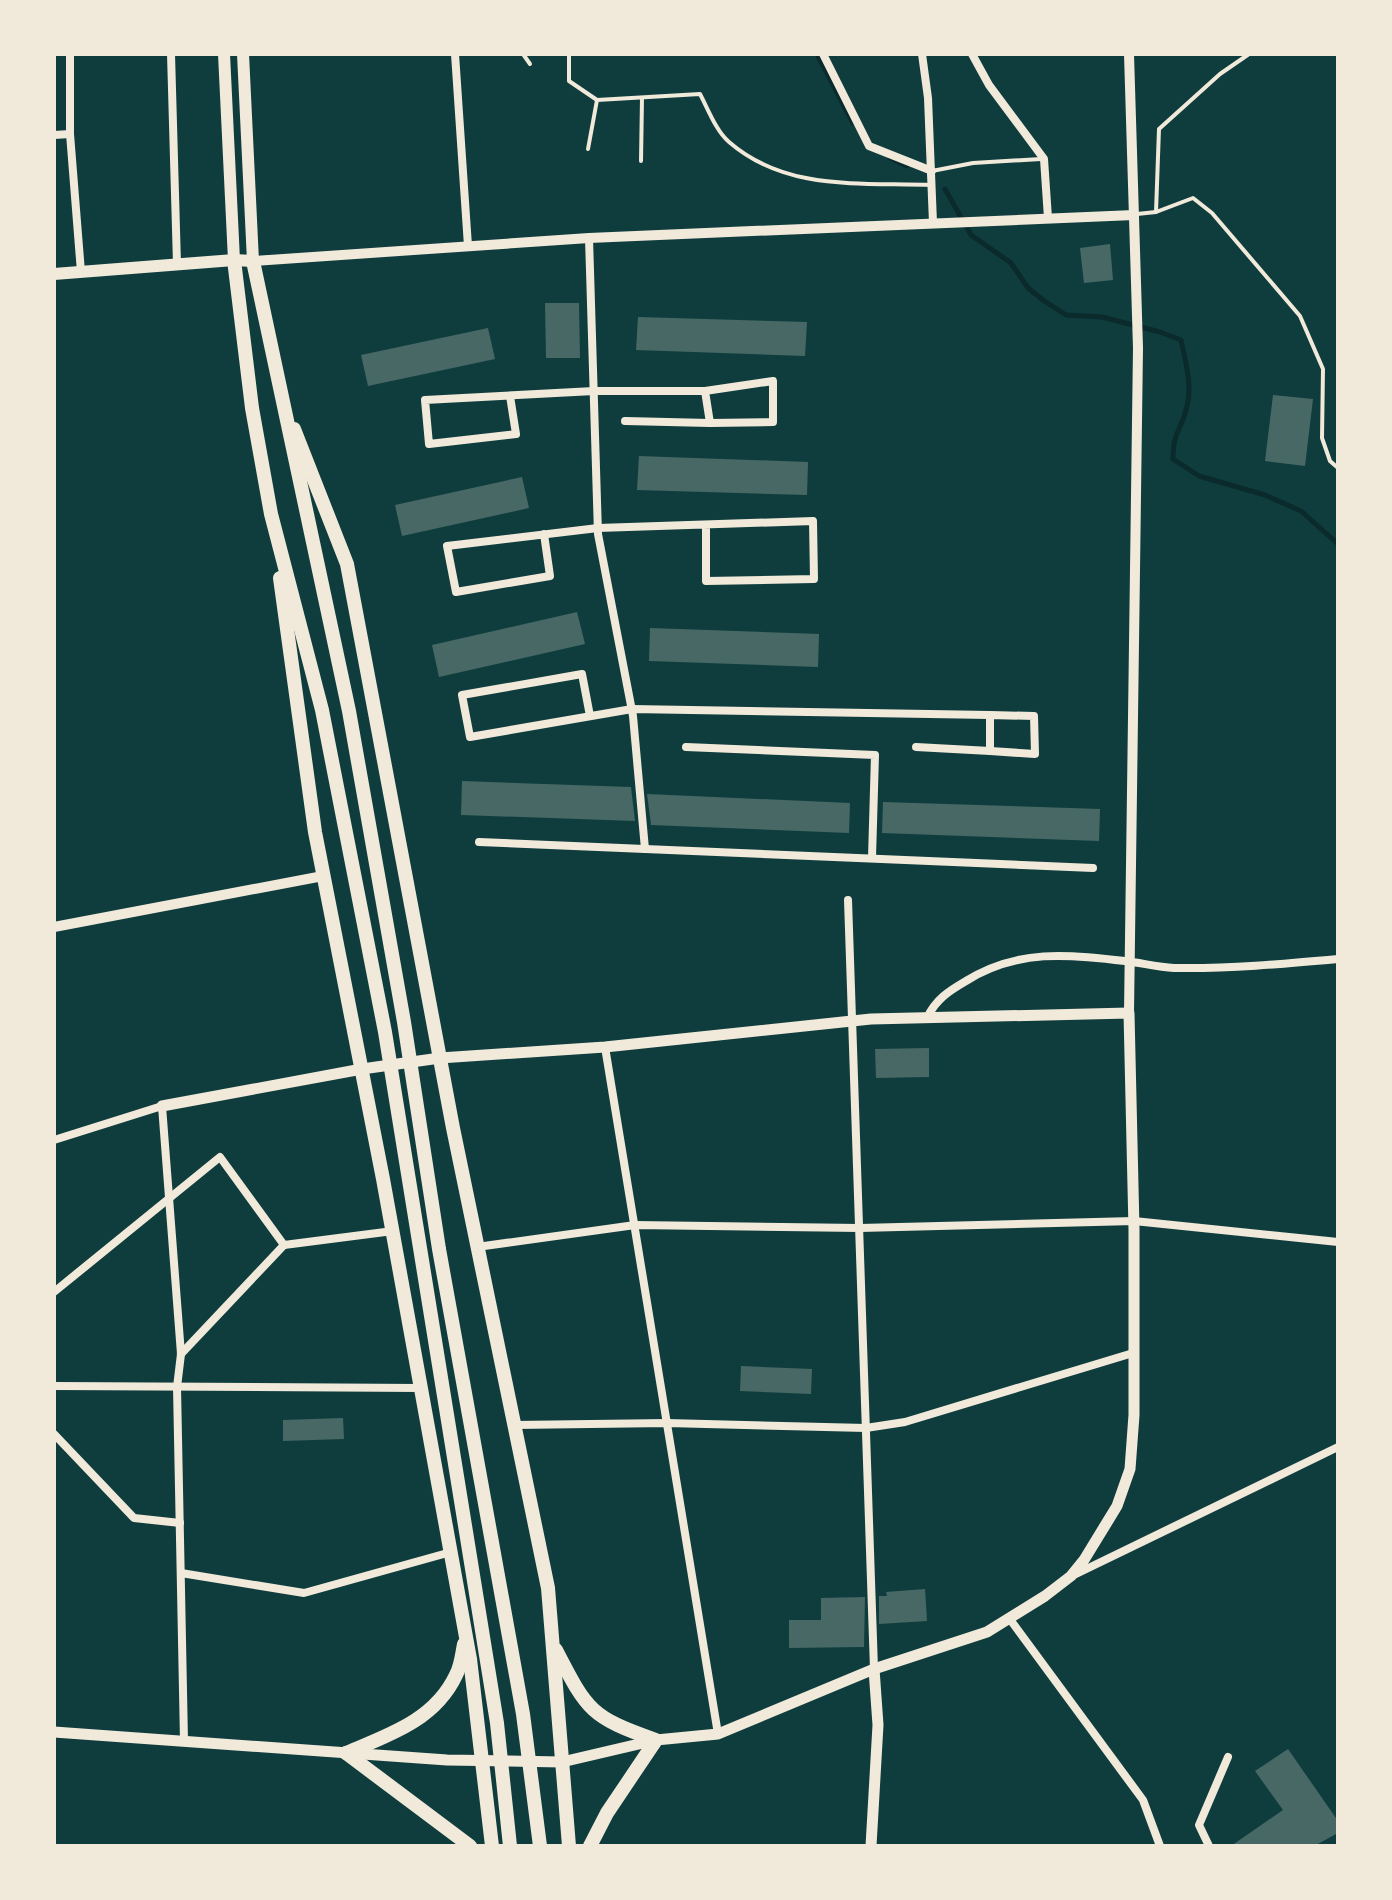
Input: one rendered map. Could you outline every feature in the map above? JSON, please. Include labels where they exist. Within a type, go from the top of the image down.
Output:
[{"type":"highway","points":[[234,260],[252,408],[271,514],[315,832],[393,1231],[466,1636],[484,1761],[492,1846]]},
{"type":"highway","points":[[253,261],[349,711],[404,1022],[439,1249],[523,1714],[540,1846]]},
{"type":"highway","points":[[279,390],[347,564],[477,1247],[548,1588],[569,1846]]},
{"type":"highway","points":[[271,514],[322,710],[385,1032],[497,1723],[510,1846]]},
{"type":"highway","points":[[346,1753],[401,1730],[432,1710],[457,1674],[466,1636]]},
{"type":"highway","points":[[552,1643],[581,1698],[604,1720],[656,1740],[607,1813],[590,1846]]},
{"type":"highway","points":[[346,1753],[470,1846]]},
{"type":"main road","points":[[224,54],[234,260]]},
{"type":"main road","points":[[54,274],[253,261],[243,54]]},
{"type":"main road","points":[[54,1732],[346,1753],[562,1762],[656,1740],[718,1734],[874,1669],[987,1632],[1009,1618],[1071,1576],[1117,1506],[1130,1469],[1134,1415],[1134,1221],[1129,1013],[853,1020],[605,1047],[440,1058],[362,1069],[162,1106]]},
{"type":"main road","points":[[871,1846],[878,1725],[874,1669]]},
{"type":"street","points":[[70,54],[70,134],[81,272]]},
{"type":"street","points":[[171,54],[177,264]]},
{"type":"street","points":[[455,54],[468,246]]},
{"type":"street","points":[[823,54],[869,146],[932,171]]},
{"type":"street","points":[[922,54],[928,98],[933,223]]},
{"type":"street","points":[[972,54],[989,85],[1044,159],[1048,218]]},
{"type":"street","points":[[1129,54],[1138,348],[1129,1013]]},
{"type":"street","points":[[54,135],[70,134]]},
{"type":"street","points":[[253,261],[589,238],[1134,215]]},
{"type":"street","points":[[589,238],[598,528],[632,709],[645,849]]},
{"type":"street","points":[[510,396],[516,434],[429,444],[425,400],[594,391],[705,391],[773,381],[773,422],[625,421]]},
{"type":"street","points":[[705,391],[710,423]]},
{"type":"street","points":[[544,534],[550,576],[456,592],[447,546],[544,534],[598,528],[813,521],[814,579],[706,581],[706,525]]},
{"type":"street","points":[[590,716],[582,674],[462,695],[470,737],[632,709],[1034,716],[1035,754],[916,747]]},
{"type":"street","points":[[990,715],[990,751]]},
{"type":"street","points":[[686,747],[875,755],[872,858]]},
{"type":"street","points":[[479,842],[1093,868]]},
{"type":"street","points":[[54,927],[323,876]]},
{"type":"street","points":[[848,900],[874,1669]]},
{"type":"street","points":[[927,1018],[933,1005],[945,994],[975,975],[1009,960],[1069,955],[1151,966],[1212,968],[1338,959]]},
{"type":"street","points":[[605,1047],[718,1734]]},
{"type":"street","points":[[54,1140],[162,1106],[181,1354],[177,1387],[184,1741]]},
{"type":"street","points":[[54,1292],[220,1157],[284,1245]]},
{"type":"street","points":[[477,1247],[635,1225],[860,1228],[1134,1221],[1338,1242]]},
{"type":"street","points":[[181,1354],[284,1245],[393,1231]]},
{"type":"street","points":[[514,1425],[667,1423],[866,1428],[905,1422],[1133,1353]]},
{"type":"street","points":[[54,1386],[421,1388]]},
{"type":"street","points":[[54,1434],[134,1518],[180,1523]]},
{"type":"street","points":[[1071,1576],[1338,1447]]},
{"type":"street","points":[[181,1573],[304,1593],[451,1552]]},
{"type":"street","points":[[1009,1618],[1143,1800],[1160,1846]]},
{"type":"street","points":[[1209,1846],[1199,1825],[1228,1757]]},
{"type":"lane","points":[[523,54],[530,64]]},
{"type":"lane","points":[[569,54],[569,81],[597,100],[700,94],[727,140],[767,167],[804,180],[933,185]]},
{"type":"lane","points":[[1156,212],[1159,129],[1211,82],[1249,54]]},
{"type":"lane","points":[[641,161],[642,98]]},
{"type":"lane","points":[[588,149],[597,100]]},
{"type":"lane","points":[[932,171],[973,163],[1044,159]]},
{"type":"lane","points":[[1134,215],[1156,212],[1193,198],[1212,213],[1300,316],[1323,369],[1322,438],[1330,461],[1338,468]]},
{"type":"building","points":[[1110,244],[1113,280],[1084,283],[1080,248]]},
{"type":"building","points":[[545,303],[579,303],[580,358],[546,358]]},
{"type":"building","points":[[638,317],[807,322],[805,356],[636,350]]},
{"type":"building","points":[[488,328],[495,359],[368,386],[361,355]]},
{"type":"building","points":[[1273,395],[1313,399],[1305,466],[1265,461]]},
{"type":"building","points":[[639,456],[808,462],[807,495],[637,490]]},
{"type":"building","points":[[522,477],[529,508],[402,536],[395,505]]},
{"type":"building","points":[[577,612],[585,644],[439,677],[432,645]]},
{"type":"building","points":[[650,628],[819,634],[818,667],[649,661]]},
{"type":"building","points":[[462,781],[631,787],[635,821],[461,815]]},
{"type":"building","points":[[647,794],[850,803],[849,833],[651,825]]},
{"type":"building","points":[[883,802],[1100,809],[1099,841],[882,833]]},
{"type":"building","points":[[929,1048],[929,1077],[876,1078],[875,1049]]},
{"type":"building","points":[[741,1366],[812,1369],[811,1394],[740,1391]]},
{"type":"building","points":[[343,1418],[344,1439],[283,1441],[283,1420]]},
{"type":"building","points":[[925,1589],[927,1621],[879,1624],[879,1596],[887,1596],[886,1592]]},
{"type":"building","points":[[865,1597],[864,1647],[789,1648],[789,1620],[821,1620],[821,1598]]},
{"type":"building","points":[[1288,1749],[1338,1821],[1338,1833],[1314,1846],[1231,1846],[1283,1810],[1255,1771]]},
{"type":"waterway","points":[[817,54],[853,123]]},
{"type":"waterway","points":[[890,158],[907,166]]},
{"type":"waterway","points":[[945,189],[971,235],[1011,263],[1028,288],[1066,315],[1102,317],[1181,340],[1189,393],[1174,443],[1173,459],[1199,476],[1265,495],[1301,511],[1338,544]]}]
